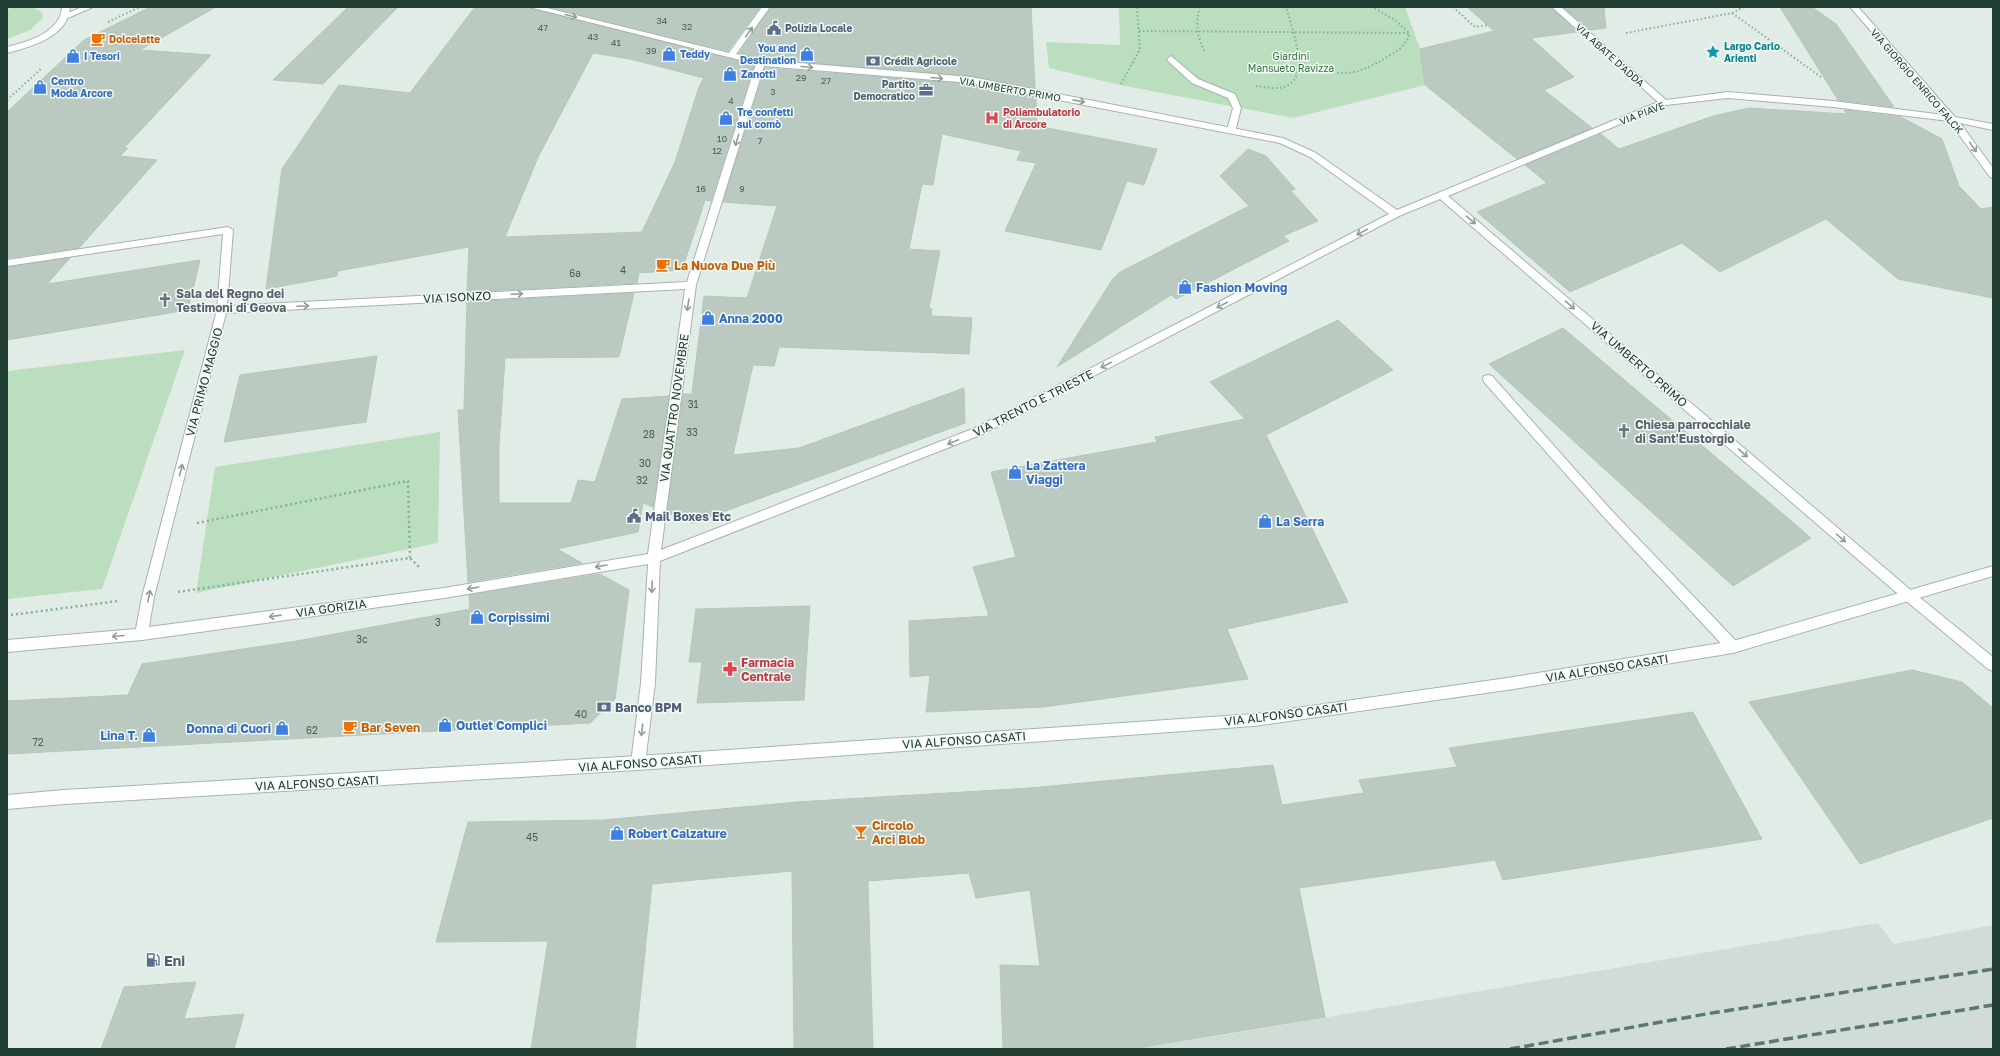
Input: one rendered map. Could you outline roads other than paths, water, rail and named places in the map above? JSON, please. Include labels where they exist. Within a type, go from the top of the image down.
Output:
[{"type":"street","points":[[7,50],[26,45],[48,34],[62,22],[65,11],[89,7]]},
{"type":"street","name":"VIA UMBERTO PRIMO","points":[[533,7],[761,63],[971,80],[1283,141],[1313,155],[1396,214]]},
{"type":"street","points":[[731,56],[766,7]]},
{"type":"street","name":"VIA ABATE D'ADDA","points":[[1556,7],[1664,103]]},
{"type":"street","name":"VIA GIORGIO ENRICO FALCK","points":[[1854,7],[1952,119],[1993,175]]},
{"type":"street","points":[[1171,59],[1195,81],[1232,96],[1237,108],[1232,130]]},
{"type":"street","name":"VIA QUATTRO NOVEMBRE","points":[[638,764],[648,683],[654,558],[691,286],[761,63]]},
{"type":"street","name":"VIA PIAVE","points":[[1396,214],[1664,103],[1728,95],[1833,104],[1952,119],[1993,127]]},
{"type":"street","name":"VIA UMBERTO PRIMO","points":[[1441,195],[1909,596],[1993,665]]},
{"type":"street","name":"VIA TRENTO E TRIESTE","points":[[654,558],[979,431],[1396,214]]},
{"type":"street","name":"VIA PRIMO MAGGIO","points":[[7,264],[228,230],[222,310],[148,597],[142,634]]},
{"type":"street","name":"VIA ISONZO","points":[[222,310],[691,286]]},
{"type":"street","points":[[1488,379],[1607,513],[1733,647]]},
{"type":"street","name":"VIA GORIZIA","points":[[7,646],[142,634],[444,593],[654,558]]},
{"type":"street","name":"VIA ALFONSO CASATI","points":[[7,802],[64,797],[638,764],[1254,720],[1507,684],[1733,647],[1993,571]]},
{"type":"railway","points":[[1510,1049],[1706,1014],[1993,969]]},
{"type":"railway","points":[[1726,1049],[1993,1005]]},
{"type":"place","name":"Polizia Locale","points":[[774,28]]},
{"type":"place","name":"Dolcelatte","points":[[98,39]]},
{"type":"place","name":"Largo Carlo Arienti","points":[[1713,52]]},
{"type":"place","name":"Teddy","points":[[669,54]]},
{"type":"place","name":"You and Destination","points":[[807,54]]},
{"type":"place","name":"I Tesori","points":[[73,56]]},
{"type":"place","name":"Crédit Agricole","points":[[873,61]]},
{"type":"place","name":"Zanotti","points":[[730,74]]},
{"type":"place","name":"Centro Moda Arcore","points":[[40,87]]},
{"type":"place","name":"Partito Democratico","points":[[926,90]]},
{"type":"place","name":"Tre confetti sul comò","points":[[726,118]]},
{"type":"place","name":"Poliambulatorio di Arcore","points":[[992,118]]},
{"type":"place","name":"La Nuova Due Più","points":[[663,265]]},
{"type":"place","name":"Fashion Moving","points":[[1185,287]]},
{"type":"place","name":"Sala del Regno dei Testimoni di Geova","points":[[165,300]]},
{"type":"place","name":"Anna 2000","points":[[708,318]]},
{"type":"place","name":"Chiesa parrocchiale di Sant'Eustorgio","points":[[1624,431]]},
{"type":"place","name":"La Zattera Viaggi","points":[[1015,472]]},
{"type":"place","name":"Mail Boxes Etc","points":[[634,516]]},
{"type":"place","name":"La Serra","points":[[1265,521]]},
{"type":"place","name":"Corpissimi","points":[[477,617]]},
{"type":"place","name":"Farmacia Centrale","points":[[730,669]]},
{"type":"place","name":"Banco BPM","points":[[604,707]]},
{"type":"place","name":"Outlet Complici","points":[[445,725]]},
{"type":"place","name":"Bar Seven","points":[[350,727]]},
{"type":"place","name":"Donna di Cuori","points":[[282,728]]},
{"type":"place","name":"Lina T.","points":[[149,735]]},
{"type":"place","name":"Circolo Arci Blob","points":[[861,832]]},
{"type":"place","name":"Robert Calzature","points":[[617,833]]},
{"type":"place","name":"Eni","points":[[153,960]]},
{"type":"park label","name":"Giardini Mansueto Ravizza","points":[[1291,62]]}]
